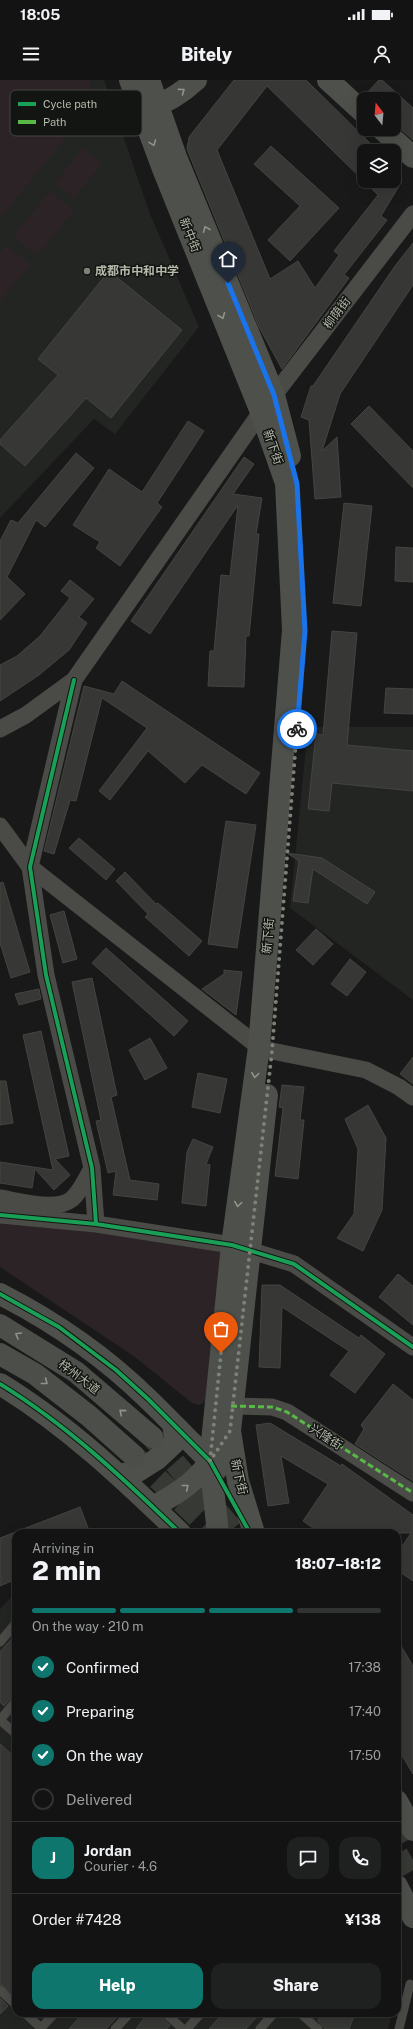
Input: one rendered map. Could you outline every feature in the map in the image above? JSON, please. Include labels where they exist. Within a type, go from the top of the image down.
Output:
[{"type":"highway","name":"梓州大道","points":[[0,1325],[76,1372],[152,1437]]},
{"type":"highway","name":"梓州大道","points":[[0,1354],[35,1374],[89,1416],[134,1456]]},
{"type":"main road","points":[[147,91],[183,92],[196,80]]},
{"type":"main road","points":[[328,80],[357,107]]},
{"type":"main road","name":"新中街","points":[[147,91],[176,157],[274,395]]},
{"type":"main road","name":"新中街","points":[[147,91],[261,412]]},
{"type":"main road","points":[[390,136],[413,157]]},
{"type":"main road","name":"新下街","points":[[218,1529],[210,1461],[241,1248],[266,1049],[305,631],[297,484],[274,395]]},
{"type":"main road","name":"新下街","points":[[261,412],[286,483],[293,630],[266,1049]]},
{"type":"main road","name":"新下街","points":[[241,1248],[230,1431],[238,1480],[253,1529]]},
{"type":"main road","points":[[0,1294],[59,1327],[116,1370],[148,1398],[210,1461],[248,1529]]},
{"type":"main road","points":[[0,1384],[22,1398],[119,1475],[176,1529]]},
{"type":"main road","points":[[119,1475],[138,1471],[157,1459],[176,1441],[173,1424]]},
{"type":"main road","points":[[153,1507],[185,1489],[199,1476],[230,1431]]},
{"type":"main road","points":[[401,1808],[413,1830]]},
{"type":"main road","points":[[401,1894],[413,1917]]},
{"type":"street","name":"柳荫街","points":[[74,680],[261,412],[413,214]]},
{"type":"street","points":[[0,729],[26,715],[74,680]]},
{"type":"street","points":[[74,680],[30,867],[46,975],[92,1168],[96,1224]]},
{"type":"street","points":[[0,826],[30,867],[266,1049],[366,1070],[399,1087],[413,1097]]},
{"type":"street","points":[[0,1198],[55,1206],[71,1200],[82,1187],[92,1168]]},
{"type":"street","points":[[0,1215],[96,1224],[241,1248],[294,1264],[413,1347]]},
{"type":"street","name":"兴隆街","points":[[231,1406],[272,1407],[287,1412],[413,1493]]},
{"type":"lane","points":[[0,1642],[12,1628]]},
{"type":"lane","points":[[12,1706],[0,1720],[12,1730]]},
{"type":"lane","points":[[399,2029],[410,1984]]},
{"type":"lane","points":[[0,1990],[12,2001]]},
{"type":"lane","points":[[29,2017],[41,2029],[52,2017]]},
{"type":"lane","points":[[115,2029],[126,2017]]},
{"type":"lane","points":[[170,2017],[183,2029]]},
{"type":"lane","points":[[187,2029],[198,2017]]},
{"type":"lane","points":[[260,2029],[270,2017]]},
{"type":"lane","points":[[304,2017],[318,2029]]},
{"type":"shaded area","name":"成都市中和中学","points":[[0,80],[104,80],[107,90],[10,90],[10,136],[123,136],[150,214],[199,327],[115,434],[94,419],[0,518]]},
{"type":"shaded area","points":[[0,80],[90,80],[91,90],[10,90],[10,136],[67,136],[0,218]]},
{"type":"shaded area","points":[[83,148],[102,163],[74,198],[55,183]]},
{"type":"shaded area","points":[[50,191],[74,210],[37,256],[13,237]]},
{"type":"shaded area","points":[[6,245],[30,264],[0,302],[0,252]]},
{"type":"shaded area","points":[[308,727],[413,727],[413,1000],[290,908]]},
{"type":"shaded area","points":[[0,1221],[225,1248],[207,1401],[199,1405],[192,1403],[135,1357],[0,1267]]},
{"type":"shaded area","points":[[12,1596],[12,2017],[391,2017],[388,2029],[0,2029],[0,1609]]},
{"type":"shaded area","points":[[401,1963],[403,1967],[401,1975]]},
{"type":"building","points":[[234,80],[306,80],[357,130],[357,136],[363,136],[371,144],[357,144],[357,174],[267,86],[217,150],[270,279],[298,261],[315,288],[339,255],[334,251],[378,195],[371,188],[398,188],[381,216],[387,220],[344,275],[349,278],[282,369],[259,327],[187,149],[189,137]]},
{"type":"building","points":[[379,80],[382,80],[395,92],[368,92]]},
{"type":"building","points":[[401,97],[413,108],[413,140],[401,129]]},
{"type":"building","points":[[271,146],[339,208],[290,261],[268,240],[300,206],[254,164]]},
{"type":"building","points":[[413,243],[413,285],[340,394],[322,451],[337,437],[341,497],[315,499],[309,420],[301,417],[311,386],[313,386],[395,266]]},
{"type":"building","points":[[109,271],[182,330],[111,418],[86,398],[25,466],[0,444],[0,440],[58,375],[38,359]]},
{"type":"building","points":[[369,406],[413,451],[413,488],[351,424]]},
{"type":"building","points":[[188,421],[204,431],[157,503],[162,507],[120,566],[96,548],[100,542],[73,525],[109,469],[142,492]]},
{"type":"building","points":[[76,453],[94,468],[45,527],[36,520],[7,577],[25,594],[0,620],[0,541],[11,520],[18,523]]},
{"type":"building","points":[[244,457],[254,464],[233,494],[262,498],[256,534],[259,534],[249,636],[246,636],[244,687],[208,686],[210,651],[214,651],[221,575],[230,576],[238,505],[150,634],[131,621]]},
{"type":"building","points":[[344,503],[372,506],[361,606],[333,603]]},
{"type":"building","points":[[396,547],[413,548],[413,582],[395,581]]},
{"type":"building","points":[[70,580],[94,599],[79,617],[87,623],[69,650],[39,675],[0,701],[0,665],[17,656],[40,636],[70,598],[61,591]]},
{"type":"building","points":[[332,631],[357,633],[347,745],[413,751],[413,791],[332,783],[329,811],[308,809],[316,734],[323,735]]},
{"type":"building","points":[[122,681],[260,773],[246,794],[202,765],[185,783],[148,751],[110,800],[99,791],[147,728],[102,698],[76,801],[70,800],[54,854],[44,851],[84,686],[114,694]]},
{"type":"building","points":[[386,688],[413,689],[413,714],[384,713]]},
{"type":"building","points":[[226,821],[256,825],[237,948],[208,944]]},
{"type":"building","points":[[79,838],[115,869],[106,880],[69,848]]},
{"type":"building","points":[[287,853],[322,858],[375,892],[367,904],[313,869],[308,903],[293,901],[299,861]]},
{"type":"building","points":[[125,872],[156,904],[158,903],[202,941],[189,956],[145,917],[148,914],[116,881]]},
{"type":"building","points":[[3,882],[30,972],[11,978],[0,943],[0,883]]},
{"type":"building","points":[[64,911],[77,959],[63,963],[50,915]]},
{"type":"building","points":[[316,929],[333,944],[313,965],[296,950]]},
{"type":"building","points":[[106,948],[188,1021],[174,1036],[92,963]]},
{"type":"building","points":[[350,959],[366,972],[347,996],[331,984]]},
{"type":"building","points":[[224,970],[242,972],[236,1015],[202,989],[224,974]]},
{"type":"building","points":[[92,978],[117,1095],[111,1097],[130,1180],[159,1184],[157,1200],[113,1195],[116,1171],[108,1173],[96,1121],[101,1120],[72,982]]},
{"type":"building","points":[[39,989],[41,999],[19,1005],[15,994]]},
{"type":"building","points":[[41,1031],[69,1156],[55,1159],[70,1175],[54,1190],[35,1169],[32,1188],[0,1183],[0,1162],[53,1170],[23,1035]]},
{"type":"building","points":[[150,1038],[167,1068],[145,1080],[129,1050]]},
{"type":"building","points":[[413,1057],[413,1084],[400,1074]]},
{"type":"building","points":[[198,1073],[227,1079],[220,1113],[192,1107]]},
{"type":"building","points":[[0,1081],[6,1081],[13,1123],[0,1125]]},
{"type":"building","points":[[282,1085],[304,1087],[300,1120],[304,1120],[298,1179],[275,1176],[283,1108],[279,1107]]},
{"type":"building","points":[[368,1105],[386,1138],[382,1210],[363,1251],[337,1238],[354,1214],[358,1149],[345,1119]]},
{"type":"building","points":[[193,1139],[213,1147],[206,1164],[210,1165],[206,1206],[182,1203],[187,1152]]},
{"type":"building","points":[[398,1274],[413,1286],[413,1325],[379,1297]]},
{"type":"building","points":[[262,1285],[280,1285],[359,1338],[361,1335],[385,1354],[355,1393],[330,1375],[349,1351],[282,1307],[280,1368],[259,1367]]},
{"type":"building","points":[[393,1384],[413,1400],[413,1481],[355,1444],[364,1429],[361,1425]]},
{"type":"building","points":[[270,1423],[341,1466],[342,1464],[413,1515],[413,1581],[401,1573],[401,1548],[411,1533],[401,1533],[401,1529],[314,1529],[303,1521],[328,1484],[281,1456],[289,1503],[268,1506],[256,1425]]},
{"type":"building","points":[[80,1507],[88,1529],[23,1529]]},
{"type":"building","points":[[12,1533],[12,1581],[0,1586],[0,1538]]},
{"type":"building","points":[[12,1638],[12,1697],[4,1706],[0,1702],[0,1652]]},
{"type":"building","points":[[401,1646],[413,1666],[413,1774],[401,1754]]},
{"type":"building","points":[[0,1744],[12,1754],[12,1994],[0,1984]]},
{"type":"building","points":[[0,1998],[8,2006],[0,2014]]},
{"type":"building","points":[[80,2017],[116,2017],[106,2029],[69,2029]]},
{"type":"building","points":[[145,2017],[161,2017],[170,2025],[167,2029],[136,2029]]},
{"type":"building","points":[[220,2017],[256,2017],[246,2029],[209,2029]]},
{"type":"building","points":[[319,2017],[354,2017],[349,2029],[325,2029],[318,2021]]},
{"type":"tunnel","points":[[153,1438],[233,1529]]},
{"type":"tunnel","points":[[134,1456],[210,1529]]},
{"type":"tunnel","points":[[401,1828],[413,1849]]},
{"type":"tunnel","points":[[401,1861],[413,1882]]},
{"type":"marked path","points":[[231,1406],[272,1407],[287,1412],[413,1493]]},
{"type":"cycle path","points":[[74,680],[30,867],[46,975],[92,1168],[96,1224]]},
{"type":"cycle path","points":[[0,1215],[96,1224],[232,1245],[294,1264],[413,1347]]},
{"type":"cycle path","points":[[0,1294],[59,1327],[116,1370],[148,1399],[210,1461],[248,1529]]},
{"type":"cycle path","points":[[0,1384],[25,1400],[72,1435],[116,1473],[176,1529]]},
{"type":"way so far","points":[[221,1353],[210,1461],[230,1431],[231,1406],[272,1051],[297,729]]},
{"type":"place","name":"成都市中和中学","points":[[87,271]]},
{"type":"route","points":[[228,283],[274,395],[297,484],[305,631],[297,729]]}]
